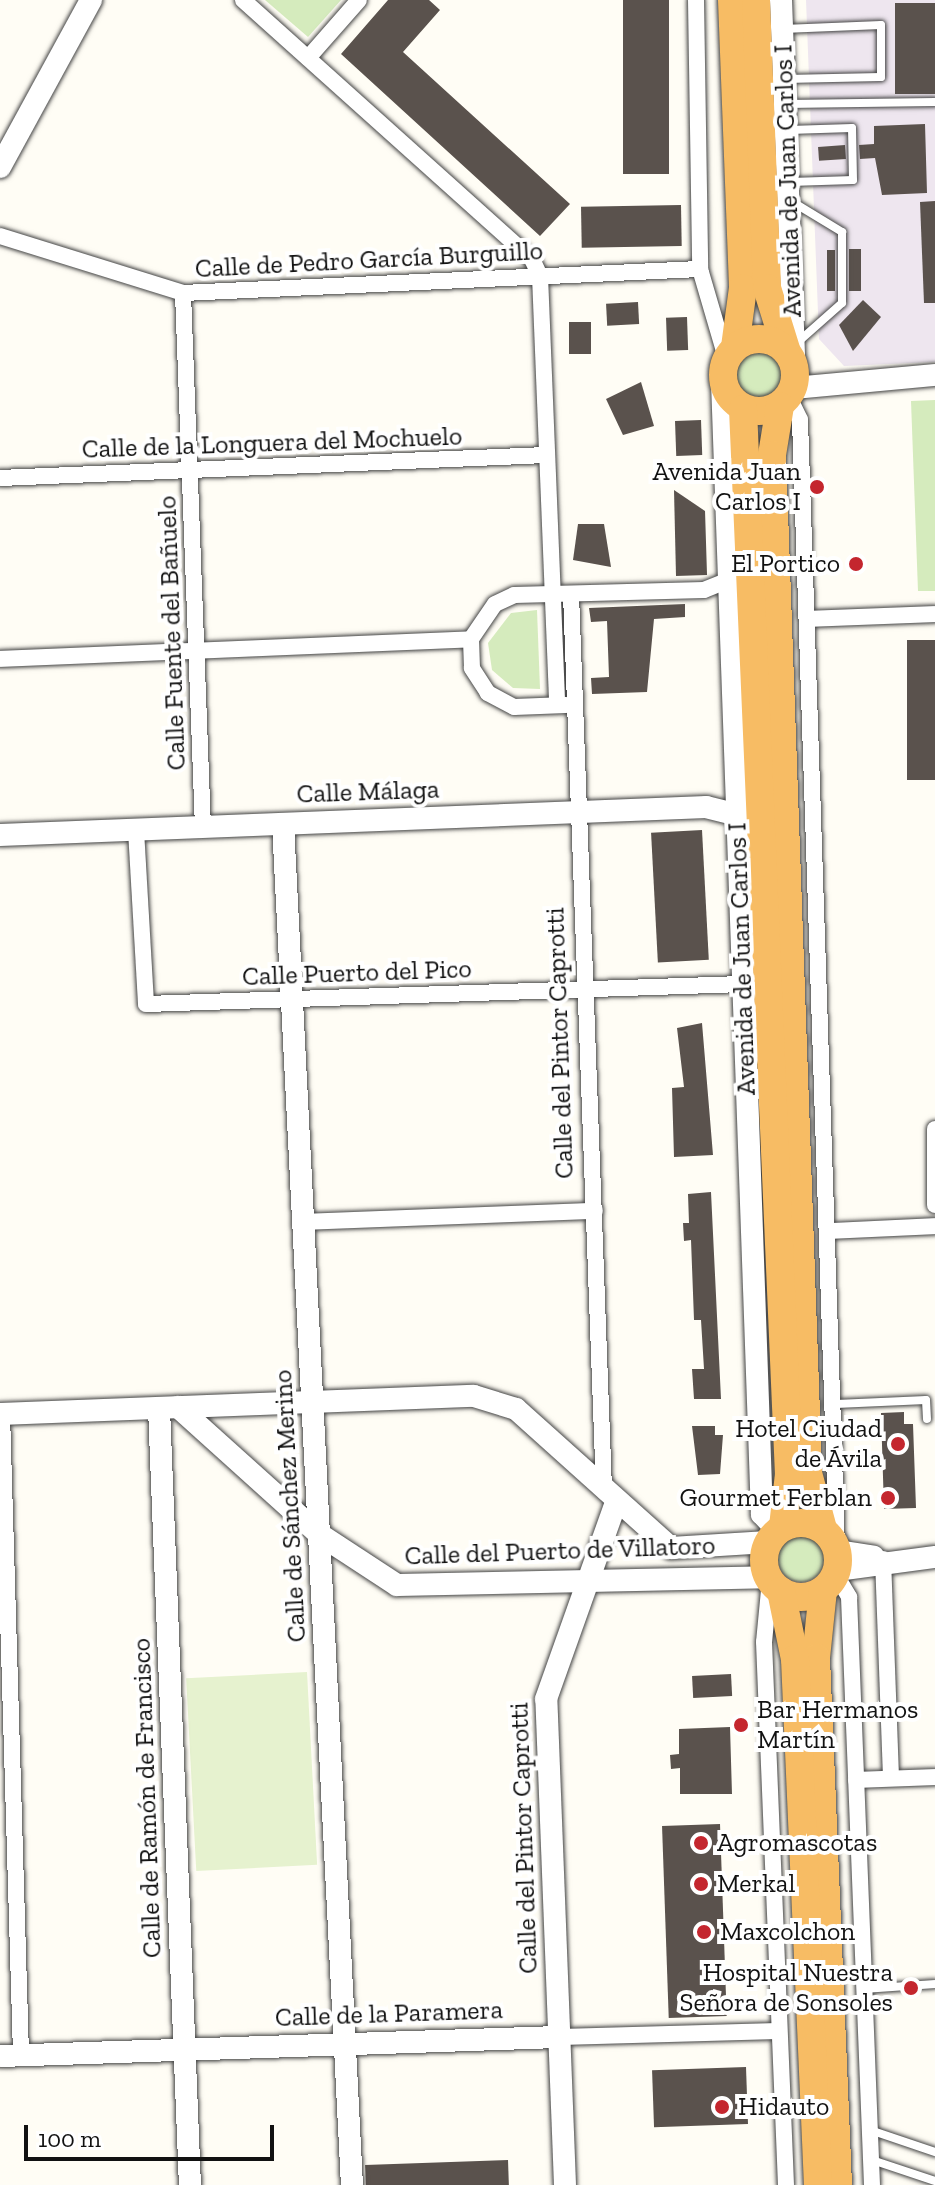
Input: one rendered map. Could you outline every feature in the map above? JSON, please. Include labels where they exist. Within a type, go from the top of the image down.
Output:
[{"type":"highway","name":"Avenida de Juan Carlos I","points":[[728,362],[743,288],[732,0]]},
{"type":"highway","name":"Avenida de Juan Carlos I","points":[[756,0],[781,190],[767,288],[790,374],[772,455],[808,1473],[832,1560],[816,1658],[838,2185]]},
{"type":"highway","points":[[751,339],[790,374],[743,409],[728,362],[751,339]]},
{"type":"highway","name":"Avenida de Juan Carlos I","points":[[743,409],[789,1474],[776,1533]]},
{"type":"highway","points":[[773,1583],[809,1596],[832,1560],[803,1522],[776,1533],[773,1583],[795,1659],[818,2185]]},
{"type":"street","points":[[0,167],[91,0]]},
{"type":"street","points":[[243,0],[532,259],[540,276],[557,705]]},
{"type":"street","points":[[308,58],[359,0]]},
{"type":"street","points":[[696,0],[700,269],[728,362]]},
{"type":"street","name":"Avenida de Juan Carlos I","points":[[781,0],[787,130],[781,190]]},
{"type":"street","name":"Calle de Pedro García Burguillo","points":[[0,236],[183,293],[700,269]]},
{"type":"street","name":"Calle Fuente del Bañuelo","points":[[183,293],[203,827]]},
{"type":"street","name":"Avenida de Juan Carlos I","points":[[728,362],[729,590],[762,1514],[776,1533]]},
{"type":"street","points":[[790,374],[842,379],[935,375]]},
{"type":"street","name":"Avenida de Juan Carlos I","points":[[790,374],[800,420],[830,1231],[836,1404],[832,1560],[849,1597],[872,2185]]},
{"type":"street","name":"Calle de la Longuera del Mochuelo","points":[[0,478],[547,455]]},
{"type":"street","points":[[575,705],[514,707],[488,693],[472,668],[471,639],[495,604],[552,594],[729,590]]},
{"type":"street","name":"Calle del Pintor Caprotti","points":[[565,2185],[546,1699],[589,1579],[610,1496],[595,1211],[571,594]]},
{"type":"street","points":[[807,619],[935,614]]},
{"type":"street","points":[[0,659],[471,639]]},
{"type":"street","name":"Calle Málaga","points":[[0,835],[706,807],[737,815]]},
{"type":"street","name":"Calle de Sánchez Merino","points":[[283,824],[352,2185]]},
{"type":"street","name":"Calle Puerto del Pico","points":[[136,830],[146,1004],[743,984]]},
{"type":"street","points":[[935,1129],[935,1205]]},
{"type":"street","points":[[303,1222],[595,1211]]},
{"type":"street","points":[[830,1231],[935,1226]]},
{"type":"street","points":[[10,2055],[1,1414],[474,1396],[516,1409],[671,1548],[776,1533]]},
{"type":"street","name":"Calle del Puerto de Villatoro","points":[[168,1408],[319,1534],[397,1585],[589,1579],[773,1583]]},
{"type":"street","name":"Calle de Ramón de Francisco","points":[[168,1408],[190,2185]]},
{"type":"street","points":[[832,1560],[935,1557]]},
{"type":"street","points":[[883,1559],[891,1778]]},
{"type":"street","points":[[773,1583],[764,1642],[786,2185]]},
{"type":"street","points":[[856,1780],[935,1777]]},
{"type":"street","name":"Calle de la Paramera","points":[[10,2055],[345,2042],[779,2031]]},
{"type":"lane","points":[[782,29],[881,25],[881,77],[785,79]]},
{"type":"lane","points":[[786,104],[935,102]]},
{"type":"lane","points":[[781,190],[853,180],[852,128],[787,130]]},
{"type":"lane","points":[[781,190],[842,232],[842,303],[790,374]]},
{"type":"lane","points":[[836,1404],[926,1400],[927,1419]]},
{"type":"lane","points":[[864,1989],[935,1984]]},
{"type":"lane","points":[[870,2130],[935,2152]]},
{"type":"lane","points":[[871,2160],[935,2181]]},
{"type":"shaded area","points":[[806,0],[935,0],[935,362],[844,366],[819,339]]},
{"type":"green space","points":[[265,0],[341,0],[308,37]]},
{"type":"green space","points":[[759,353],[775,359],[781,375],[775,391],[759,397],[743,391],[737,375],[743,359]]},
{"type":"green space","points":[[935,400],[935,591],[918,591],[911,401]]},
{"type":"green space","points":[[537,610],[540,689],[513,688],[492,670],[488,643],[511,613]]},
{"type":"green space","points":[[801,1536],[818,1542],[824,1559],[818,1576],[801,1582],[784,1576],[778,1559],[784,1542]]},
{"type":"green space","points":[[307,1672],[317,1865],[196,1871],[186,1678]]},
{"type":"building","points":[[388,0],[429,0],[440,10],[403,52],[570,204],[540,236],[341,54]]},
{"type":"building","points":[[623,0],[669,0],[669,174],[623,174]]},
{"type":"building","points":[[895,3],[935,3],[935,94],[895,94]]},
{"type":"building","points":[[925,124],[927,193],[882,195],[875,158],[860,159],[859,145],[874,144],[874,126]]},
{"type":"building","points":[[845,145],[846,159],[819,161],[818,147]]},
{"type":"building","points":[[935,201],[935,303],[924,303],[920,202]]},
{"type":"building","points":[[681,205],[682,246],[582,248],[581,207]]},
{"type":"building","points":[[849,249],[861,249],[861,291],[849,291]]},
{"type":"building","points":[[827,250],[835,250],[835,291],[827,291]]},
{"type":"building","points":[[863,300],[881,317],[853,351],[839,325]]},
{"type":"building","points":[[638,302],[639,324],[607,326],[606,304]]},
{"type":"building","points":[[687,317],[688,350],[667,351],[666,318]]},
{"type":"building","points":[[569,322],[591,322],[591,354],[569,354]]},
{"type":"building","points":[[641,382],[654,426],[623,435],[606,399]]},
{"type":"building","points":[[701,420],[702,455],[676,456],[675,421]]},
{"type":"building","points":[[674,490],[705,511],[707,575],[676,576]]},
{"type":"building","points":[[578,524],[604,524],[611,567],[573,560]]},
{"type":"building","points":[[685,604],[685,617],[654,619],[647,692],[592,694],[591,678],[609,677],[607,621],[591,622],[589,608]]},
{"type":"building","points":[[907,640],[935,640],[935,780],[907,780]]},
{"type":"building","points":[[702,830],[709,960],[658,962],[651,833]]},
{"type":"building","points":[[702,1023],[713,1155],[674,1157],[672,1088],[684,1087],[677,1028]]},
{"type":"building","points":[[711,1192],[721,1399],[694,1399],[692,1369],[704,1369],[701,1320],[694,1320],[691,1240],[684,1241],[683,1223],[689,1223],[688,1194]]},
{"type":"building","name":"Hotel Ciudad de Ávila","points":[[904,1412],[904,1424],[913,1424],[916,1508],[884,1509],[881,1413]]},
{"type":"building","points":[[692,1426],[715,1426],[715,1435],[723,1435],[720,1474],[698,1475]]},
{"type":"building","points":[[731,1674],[732,1696],[693,1698],[692,1676]]},
{"type":"building","points":[[730,1727],[732,1794],[680,1794],[680,1768],[671,1769],[670,1755],[679,1754],[679,1729]]},
{"type":"building","points":[[720,1824],[727,2016],[669,2018],[662,1826]]},
{"type":"building","points":[[746,2067],[748,2124],[654,2127],[652,2070]]},
{"type":"building","points":[[508,2160],[509,2185],[366,2185],[365,2165]]},
{"type":"place","name":"Avenida Juan Carlos I","points":[[817,487]]},
{"type":"place","name":"El Portico","points":[[856,564]]},
{"type":"place","name":"Hotel Ciudad de Ávila","points":[[898,1444]]},
{"type":"place","name":"Gourmet Ferblan","points":[[888,1498]]},
{"type":"place","name":"Bar Hermanos Martín","points":[[741,1725]]},
{"type":"place","name":"Agromascotas","points":[[701,1843]]},
{"type":"place","name":"Merkal","points":[[701,1884]]},
{"type":"place","name":"Maxcolchon","points":[[704,1932]]},
{"type":"place","name":"Hospital Nuestra Señora de Sonsoles","points":[[911,1988]]},
{"type":"place","name":"Hidauto","points":[[722,2107]]}]
